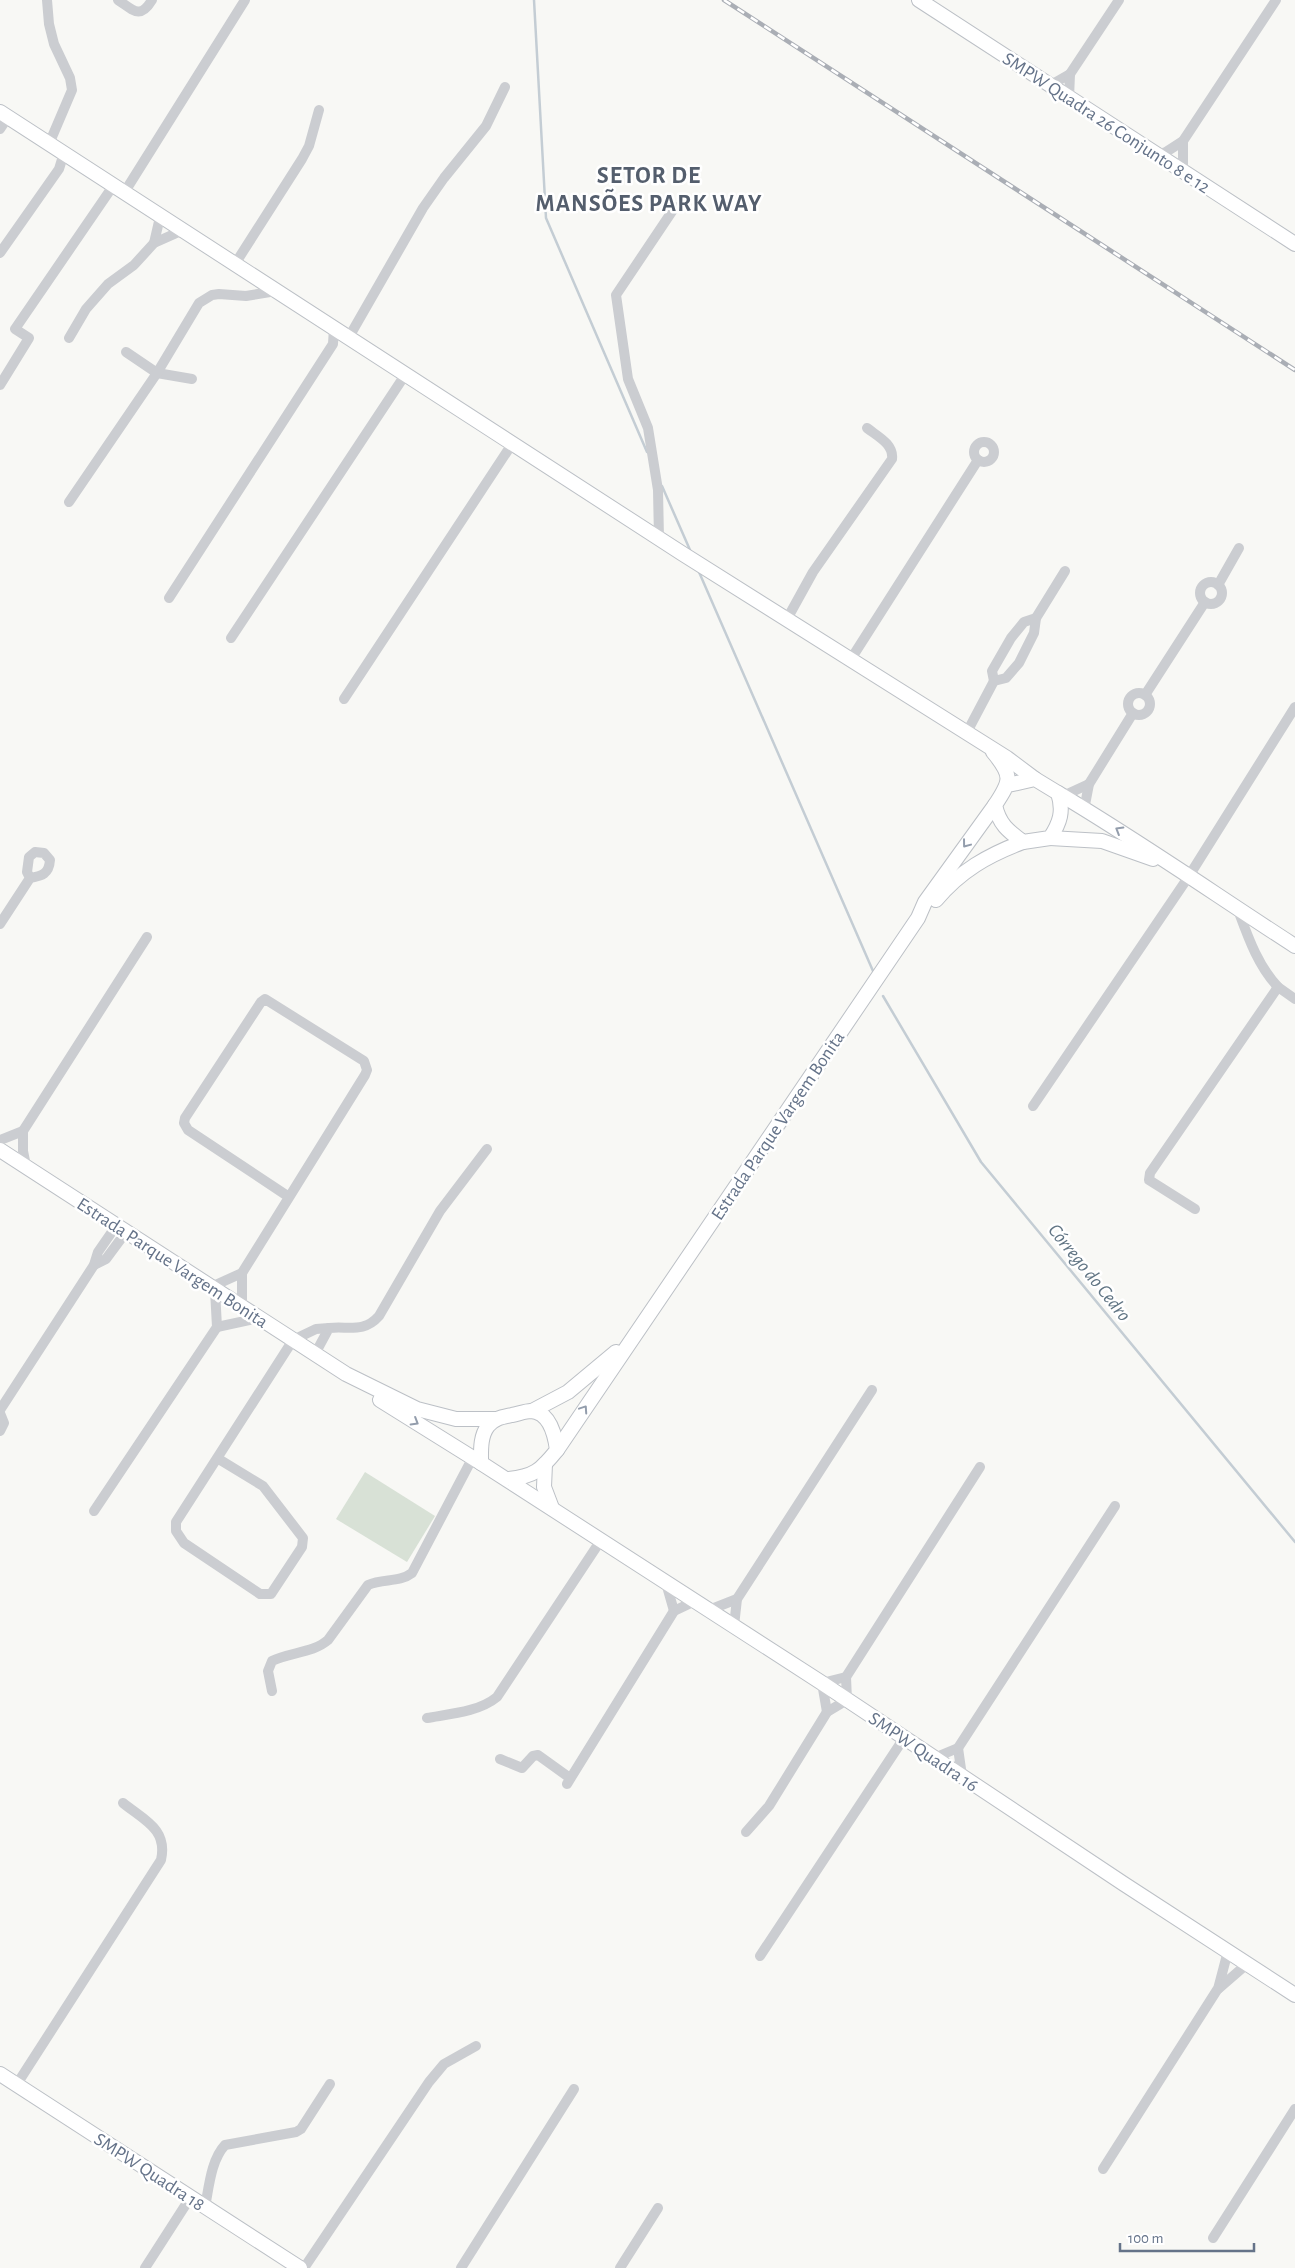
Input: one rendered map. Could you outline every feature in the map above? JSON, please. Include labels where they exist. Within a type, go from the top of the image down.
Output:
[{"type":"street","points":[[47,0],[47,10],[54,44],[70,78],[72,90],[48,144]]},
{"type":"street","points":[[118,0],[135,12],[142,12],[152,0]]},
{"type":"street","points":[[0,385],[29,338],[15,329],[119,190],[245,0]]},
{"type":"street","name":"SMPW Quadra 26 Conjunto 8 e 12","points":[[919,0],[1295,244]]},
{"type":"street","points":[[1049,86],[1070,74],[1119,0]]},
{"type":"street","points":[[1157,155],[1166,152],[1183,141],[1276,0]]},
{"type":"street","points":[[1069,98],[1070,74]]},
{"type":"street","points":[[333,344],[350,338],[423,208],[444,178],[486,126],[505,87]]},
{"type":"street","points":[[235,264],[302,159],[309,146],[319,110]]},
{"type":"street","points":[[2,119],[70,157],[512,444],[966,734],[1008,758],[1060,795],[1295,946]]},
{"type":"street","points":[[1183,141],[1183,172]]},
{"type":"street","points":[[0,253],[59,169],[70,157]]},
{"type":"street","points":[[660,538],[658,490],[648,428],[628,379],[616,294],[675,207]]},
{"type":"street","points":[[154,243],[160,217]]},
{"type":"street","points":[[69,338],[94,298],[108,284],[134,266],[154,243],[182,231]]},
{"type":"street","points":[[69,502],[204,298],[219,294],[246,296],[276,291]]},
{"type":"street","points":[[169,598],[333,344],[334,328]]},
{"type":"street","points":[[126,352],[156,372],[192,379]]},
{"type":"street","points":[[231,638],[406,375]]},
{"type":"street","points":[[787,619],[813,572],[892,459],[892,449],[888,444],[866,428]]},
{"type":"street","points":[[344,699],[512,444]]},
{"type":"street","points":[[851,659],[978,460]]},
{"type":"street","points":[[1218,585],[1240,548]]},
{"type":"street","points":[[994,681],[1006,678],[1020,663],[1034,633],[1036,618],[1064,571]]},
{"type":"street","points":[[1207,582],[1218,585],[1222,594],[1218,600],[1212,604],[1205,602],[1200,596],[1201,588],[1207,582]]},
{"type":"street","points":[[1145,695],[1205,602]]},
{"type":"street","points":[[966,734],[994,681],[992,670],[1011,638],[1024,622],[1036,618]]},
{"type":"street","points":[[1135,694],[1145,695],[1150,700],[1148,710],[1143,715],[1133,713],[1128,705],[1130,698],[1135,694]]},
{"type":"street","points":[[1033,1106],[1190,879],[1295,707]]},
{"type":"street","points":[[1084,810],[1088,784],[1133,713]]},
{"type":"street","points":[[989,748],[1004,766],[1008,785]]},
{"type":"street","points":[[1036,779],[1008,785],[995,805],[1000,822],[1024,842],[1050,838],[1102,841],[1152,859],[1190,879]]},
{"type":"street","points":[[1060,795],[1088,784]]},
{"type":"street","points":[[1050,838],[1060,820],[1062,811],[1060,795]]},
{"type":"street","name":"Estrada Parque Vargem Bonita","points":[[557,1450],[918,918],[933,891],[995,805]]},
{"type":"street","name":"Estrada Parque Vargem Bonita","points":[[918,918],[956,878],[986,857],[1024,842]]},
{"type":"street","points":[[0,924],[30,878]]},
{"type":"street","points":[[1238,910],[1248,936],[1268,976],[1278,987],[1295,999]]},
{"type":"street","points":[[26,1166],[23,1151],[23,1131],[147,937]]},
{"type":"street","points":[[1196,1209],[1149,1180],[1150,1173],[1278,987]]},
{"type":"street","points":[[94,1511],[217,1327],[213,1288],[242,1273],[365,1075],[367,1067],[364,1061],[265,999],[260,1002],[185,1118],[184,1124],[188,1130],[289,1197]]},
{"type":"street","points":[[0,1140],[23,1131]]},
{"type":"street","points":[[217,1458],[266,1489],[303,1538],[302,1547],[271,1594],[260,1594],[184,1543],[178,1535],[176,1522],[217,1458],[293,1340],[311,1331],[329,1328],[363,1327],[372,1324],[379,1316],[440,1211],[487,1149]]},
{"type":"street","name":"Estrada Parque Vargem Bonita","points":[[0,1150],[346,1374],[394,1409],[477,1460]]},
{"type":"street","points":[[0,1431],[4,1423],[0,1412],[94,1265],[98,1252],[121,1229]]},
{"type":"street","points":[[242,1273],[242,1308]]},
{"type":"street","points":[[217,1327],[259,1318]]},
{"type":"street","points":[[315,1354],[329,1328]]},
{"type":"street","name":"Estrada Parque Vargem Bonita","points":[[532,1411],[568,1392],[606,1362],[636,1332]]},
{"type":"street","name":"Estrada Parque Vargem Bonita","points":[[346,1374],[401,1402],[431,1413],[456,1418],[496,1419]]},
{"type":"street","points":[[734,1626],[737,1598],[872,1390]]},
{"type":"street","points":[[272,1691],[268,1671],[272,1661],[286,1654],[320,1647],[328,1640],[368,1585],[375,1582],[403,1579],[412,1573],[477,1460],[482,1438],[488,1426],[496,1419],[532,1411],[542,1416],[550,1424],[554,1433],[557,1450],[540,1470],[531,1475],[507,1479],[477,1460]]},
{"type":"street","points":[[545,1464],[544,1486],[552,1508]]},
{"type":"street","points":[[746,1832],[768,1806],[827,1712],[847,1700],[846,1677],[980,1467]]},
{"type":"street","name":"SMPW Quadra 16","points":[[507,1479],[822,1683],[1295,1995]]},
{"type":"street","points":[[934,1758],[958,1748],[1114,1506]]},
{"type":"street","points":[[427,1718],[487,1704],[497,1698],[601,1540]]},
{"type":"street","points":[[666,1583],[674,1611]]},
{"type":"street","points":[[709,1610],[737,1598]]},
{"type":"street","points":[[500,1759],[522,1768],[533,1756],[538,1756],[568,1781],[674,1611],[694,1601]]},
{"type":"street","points":[[827,1712],[822,1683],[846,1677]]},
{"type":"street","points":[[760,1956],[904,1738]]},
{"type":"street","points":[[958,1748],[962,1776]]},
{"type":"street","points":[[17,2084],[161,1860],[163,1842],[158,1833],[123,1803]]},
{"type":"street","points":[[1218,1990],[1228,1952]]},
{"type":"street","points":[[1103,2169],[1218,1990],[1247,1964]]},
{"type":"street","points":[[302,2268],[429,2082],[444,2064],[476,2046]]},
{"type":"street","name":"SMPW Quadra 18","points":[[0,2074],[190,2198],[302,2268]]},
{"type":"street","points":[[205,2207],[219,2150],[225,2144],[296,2132],[301,2129],[330,2084]]},
{"type":"street","points":[[461,2268],[574,2089]]},
{"type":"street","points":[[1213,2238],[1295,2109]]},
{"type":"street","points":[[145,2268],[190,2198]]},
{"type":"street","points":[[620,2268],[658,2208]]},
{"type":"shaded area","points":[[365,1472],[435,1516],[407,1562],[336,1519]]},
{"type":"waterway","points":[[534,0],[546,218],[647,452]]},
{"type":"waterway","points":[[662,486],[690,550]]},
{"type":"waterway","points":[[699,572],[873,971]]},
{"type":"waterway","name":"Córrego do Cedro","points":[[883,996],[981,1162],[1295,1542]]},
{"type":"railway","points":[[724,0],[1295,370]]},
{"type":"district","name":"SETOR DE MANSÕES PARK WAY","points":[[649,189]]}]
